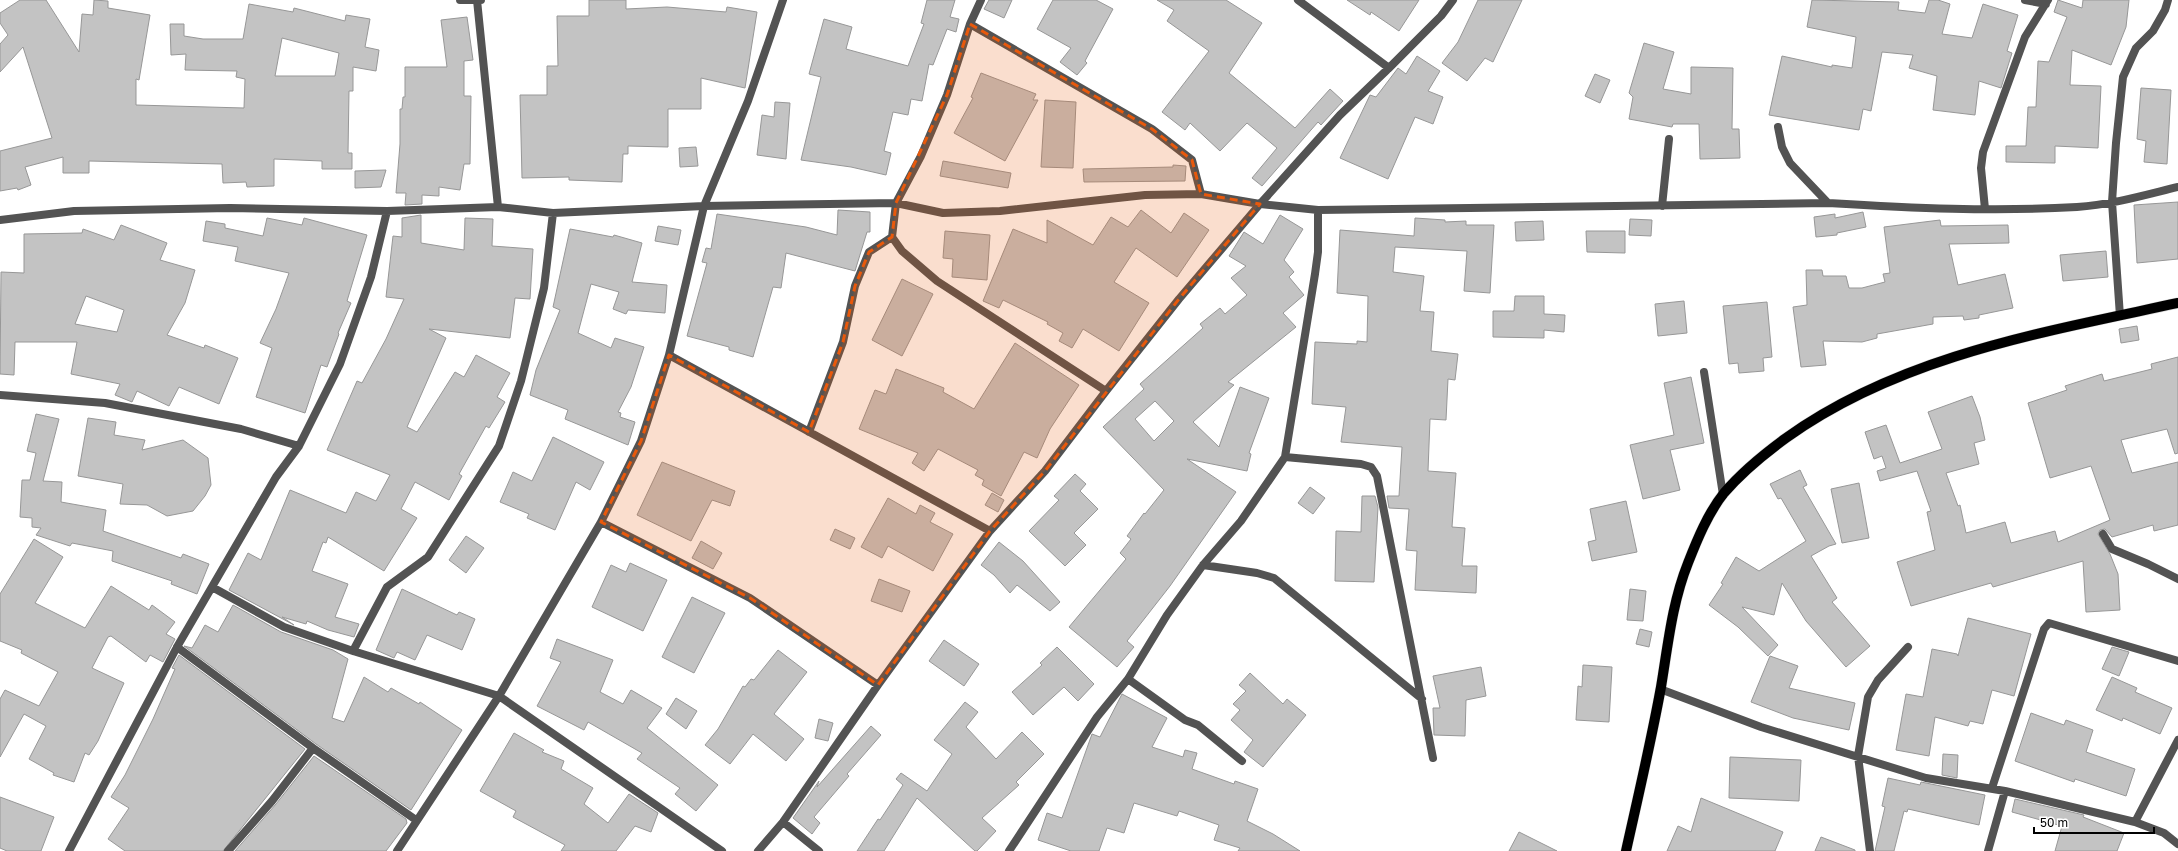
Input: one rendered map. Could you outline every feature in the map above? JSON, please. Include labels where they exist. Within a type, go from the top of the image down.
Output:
[{"type":"main road","points":[[1626,851],[1660,689],[1675,599],[1700,533],[1723,495],[1744,472],[1770,450],[1814,418],[1874,388],[1947,358],[1988,346],[2178,303]]},
{"type":"street","points":[[460,0],[482,0]]},
{"type":"street","points":[[477,0],[498,207]]},
{"type":"street","points":[[397,851],[499,696],[601,522],[641,441],[669,355],[704,206],[748,101],[783,0]]},
{"type":"street","points":[[981,0],[970,24],[947,95],[921,156],[896,203],[892,237],[902,251],[937,281],[1106,391]]},
{"type":"street","points":[[1298,0],[1389,68]]},
{"type":"street","points":[[758,851],[782,822],[878,685],[990,531],[1045,471],[1179,299],[1260,204],[1340,115],[1441,16],[1453,0]]},
{"type":"street","points":[[1985,209],[1981,168],[1983,152],[2025,38],[2047,2],[2025,0]]},
{"type":"street","points":[[2120,316],[2112,202],[2123,77],[2136,48],[2153,31],[2165,10],[2168,0]]},
{"type":"street","points":[[970,24],[1152,128],[1192,160],[1201,194]]},
{"type":"street","points":[[1778,127],[1782,147],[1790,163],[1828,203]]},
{"type":"street","points":[[1662,206],[1669,139]]},
{"type":"street","points":[[0,220],[82,210],[230,208],[388,210],[498,207],[553,213],[704,206],[896,203],[943,213],[1000,211],[1145,195],[1201,194],[1260,204],[1318,210],[1828,203],[1908,208],[1985,209],[2078,207],[2112,202],[2178,187]]},
{"type":"street","points":[[70,851],[177,648],[276,477],[299,446],[340,364],[371,277],[388,210]]},
{"type":"street","points":[[1009,851],[1097,717],[1128,679],[1167,615],[1202,566],[1241,521],[1285,457],[1318,252],[1318,210]]},
{"type":"street","points":[[353,651],[387,587],[428,557],[500,446],[520,381],[544,288],[553,213]]},
{"type":"street","points":[[809,432],[843,342],[855,286],[869,252],[892,237]]},
{"type":"street","points":[[669,355],[990,531]]},
{"type":"street","points":[[1704,372],[1723,495]]},
{"type":"street","points":[[0,395],[105,403],[241,429],[299,446]]},
{"type":"street","points":[[1285,457],[1361,464],[1371,468],[1377,476],[1433,758]]},
{"type":"street","points":[[601,522],[750,598],[878,685]]},
{"type":"street","points":[[2103,534],[2112,549],[2148,564],[2178,579]]},
{"type":"street","points":[[1202,566],[1257,573],[1274,578],[1422,699]]},
{"type":"street","points":[[212,587],[284,627],[353,651],[499,696],[722,851]]},
{"type":"street","points":[[1992,788],[2044,630],[2049,623],[2178,661]]},
{"type":"street","points":[[1870,851],[1858,756],[1868,697],[1878,680],[1908,647]]},
{"type":"street","points":[[177,648],[313,748],[416,820]]},
{"type":"street","points":[[1128,679],[1185,720],[1198,725],[1242,761]]},
{"type":"street","points":[[1660,689],[1761,727],[1926,778],[1992,788],[2135,822],[2164,833],[2178,844]]},
{"type":"street","points":[[2135,822],[2178,740]]},
{"type":"street","points":[[228,851],[272,801],[313,748]]},
{"type":"street","points":[[1988,851],[2006,791]]},
{"type":"street","points":[[782,822],[819,851]]},
{"type":"highlighted area","points":[[970,24],[1152,129],[1192,160],[1201,194],[1260,204],[1179,299],[1045,471],[990,531],[878,685],[750,598],[601,522],[641,441],[669,355],[809,432],[843,342],[855,286],[869,252],[892,237],[896,203],[947,95]]},
{"type":"building","points":[[20,0],[46,0],[79,52],[82,14],[93,15],[94,0],[108,1],[108,8],[150,15],[139,80],[136,79],[136,105],[244,108],[245,79],[236,77],[237,71],[185,70],[186,54],[171,55],[170,24],[184,24],[184,36],[203,39],[243,39],[249,4],[293,12],[294,8],[345,21],[346,15],[370,19],[365,47],[379,50],[376,71],[353,67],[353,91],[349,91],[348,153],[352,153],[352,169],[322,169],[322,161],[274,159],[274,186],[247,187],[246,182],[223,183],[222,164],[89,161],[89,173],[63,173],[63,157],[25,167],[31,185],[18,190],[17,188],[0,191],[0,151],[52,138],[23,47],[0,72],[0,44],[8,35],[0,23],[0,13]],"holes":[[[282,38],[339,53],[335,76],[275,76]]]},
{"type":"building","points":[[589,0],[626,0],[626,9],[667,7],[726,12],[727,7],[757,12],[745,88],[701,78],[701,109],[668,109],[668,147],[628,146],[628,154],[623,154],[622,182],[569,180],[569,177],[522,178],[520,95],[547,95],[547,66],[558,66],[557,16],[589,16]]},
{"type":"building","points":[[927,0],[955,0],[950,17],[959,19],[956,32],[947,29],[933,65],[929,64],[922,101],[911,99],[908,115],[893,112],[884,151],[891,153],[886,175],[851,167],[801,160],[821,77],[809,74],[824,19],[852,27],[846,49],[908,66],[924,24],[921,23]]},
{"type":"building","points":[[989,0],[1012,0],[1004,18],[984,9]]},
{"type":"building","points":[[1053,0],[1096,0],[1113,9],[1085,61],[1087,63],[1077,75],[1060,62],[1071,48],[1037,29]]},
{"type":"building","points":[[1157,0],[1226,0],[1262,23],[1229,73],[1295,128],[1330,89],[1343,101],[1321,125],[1318,122],[1262,186],[1252,178],[1277,148],[1247,123],[1220,151],[1190,123],[1185,130],[1162,112],[1209,51],[1167,21],[1174,10]]},
{"type":"building","points":[[1347,0],[1419,0],[1399,31],[1371,12],[1370,15]]},
{"type":"building","points":[[1478,0],[1522,0],[1493,62],[1485,58],[1467,81],[1442,63],[1458,42]]},
{"type":"building","points":[[1812,0],[1899,2],[1898,10],[1925,13],[1929,0],[1938,0],[1950,4],[1942,34],[1972,38],[1983,4],[2018,15],[2007,51],[2012,53],[2001,88],[1979,81],[1975,115],[1933,110],[1937,76],[1909,68],[1913,55],[1882,52],[1871,111],[1863,109],[1859,130],[1769,115],[1782,56],[1832,67],[1832,65],[1852,68],[1856,37],[1807,27]]},
{"type":"building","points":[[2058,0],[2082,8],[2083,0],[2129,0],[2126,27],[2111,65],[2072,50],[2070,85],[2101,86],[2098,148],[2055,146],[2055,163],[2006,162],[2006,146],[2026,146],[2028,107],[2036,107],[2038,61],[2049,62],[2067,17],[2054,12]]},
{"type":"building","points":[[467,17],[473,60],[464,61],[464,96],[471,96],[470,164],[464,164],[460,190],[439,187],[439,196],[422,195],[422,204],[405,205],[406,193],[396,193],[400,144],[400,109],[402,109],[403,97],[405,97],[405,67],[447,67],[441,20]]},
{"type":"building","points":[[1644,43],[1674,52],[1663,89],[1691,94],[1691,67],[1733,68],[1732,129],[1739,129],[1740,158],[1700,159],[1699,124],[1673,124],[1672,127],[1629,119],[1633,97],[1629,93]]},
{"type":"building","points":[[1417,56],[1440,71],[1428,91],[1443,97],[1433,124],[1415,117],[1388,179],[1340,158],[1370,95],[1376,97],[1398,68],[1406,74]]},
{"type":"building","points":[[981,73],[1036,94],[1033,100],[1038,100],[1005,161],[954,133],[973,98],[971,97]]},
{"type":"building","points":[[1595,74],[1610,80],[1600,103],[1585,96]]},
{"type":"building","points":[[2141,88],[2171,90],[2167,164],[2144,162],[2146,141],[2137,139]]},
{"type":"building","points":[[1045,100],[1076,102],[1073,168],[1041,167]]},
{"type":"building","points":[[775,102],[790,103],[786,159],[757,155],[762,115],[774,117]]},
{"type":"building","points":[[696,147],[698,166],[680,167],[679,148]]},
{"type":"building","points":[[943,161],[1011,173],[1008,188],[940,176]]},
{"type":"building","points":[[1173,165],[1186,166],[1185,181],[1084,182],[1083,169],[1173,167]]},
{"type":"building","points":[[386,170],[381,187],[355,188],[355,171]]},
{"type":"building","points":[[2178,202],[2178,259],[2137,263],[2134,205]]},
{"type":"building","points":[[838,210],[870,212],[870,232],[867,232],[855,271],[786,253],[781,288],[773,287],[753,357],[729,350],[729,347],[687,336],[707,263],[702,262],[706,248],[711,249],[717,214],[806,227],[837,235]]},
{"type":"building","points":[[1141,210],[1171,233],[1184,213],[1209,230],[1177,277],[1136,248],[1114,282],[1149,303],[1119,351],[1083,329],[1072,348],[1059,341],[1063,333],[1047,324],[1048,322],[1003,300],[999,308],[983,301],[1013,229],[1047,243],[1047,220],[1093,245],[1111,217],[1128,227]]},
{"type":"building","points":[[1863,212],[1866,227],[1837,233],[1837,235],[1816,237],[1814,217],[1835,214],[1835,218]]},
{"type":"building","points":[[421,215],[421,243],[464,250],[465,218],[493,219],[492,246],[533,249],[530,299],[515,298],[510,338],[429,329],[446,338],[407,427],[417,432],[455,372],[464,377],[476,355],[510,373],[497,397],[505,402],[489,428],[486,426],[459,474],[462,476],[449,500],[415,482],[401,509],[417,518],[384,571],[328,537],[326,543],[323,542],[312,571],[348,584],[335,617],[359,624],[354,637],[328,630],[307,621],[306,624],[282,617],[294,625],[229,590],[248,553],[261,560],[290,490],[346,513],[356,492],[376,501],[390,475],[327,450],[357,381],[362,383],[386,339],[404,299],[386,297],[393,236],[402,237],[402,218]]},
{"type":"building","points":[[1280,215],[1303,229],[1284,260],[1294,272],[1289,277],[1304,295],[1283,313],[1296,327],[1228,382],[1234,385],[1193,422],[1219,447],[1240,387],[1269,398],[1249,453],[1251,454],[1247,471],[1187,459],[1236,492],[1170,586],[1127,641],[1134,647],[1117,667],[1069,627],[1126,559],[1120,553],[1131,539],[1127,536],[1164,490],[1103,427],[1144,389],[1140,384],[1203,328],[1200,324],[1220,308],[1225,314],[1247,295],[1231,278],[1246,266],[1229,256],[1244,232],[1263,244]],"holes":[[[1155,401],[1174,421],[1154,441],[1135,419]]]},
{"type":"building","points":[[267,218],[302,225],[304,218],[367,235],[347,301],[351,303],[338,333],[339,334],[327,367],[321,365],[305,413],[256,397],[272,348],[260,343],[276,309],[289,273],[235,261],[238,247],[203,241],[206,221],[225,224],[225,228],[263,236]]},
{"type":"building","points":[[1415,218],[1445,220],[1445,222],[1466,221],[1466,225],[1494,225],[1490,293],[1464,291],[1467,251],[1395,247],[1393,272],[1424,276],[1420,311],[1434,312],[1431,351],[1458,354],[1455,380],[1448,379],[1446,420],[1430,419],[1428,471],[1456,473],[1452,527],[1465,528],[1462,566],[1477,566],[1476,593],[1415,590],[1417,551],[1406,550],[1409,509],[1389,508],[1387,496],[1399,496],[1402,447],[1341,442],[1346,407],[1312,404],[1315,342],[1357,344],[1357,341],[1367,342],[1368,296],[1337,293],[1340,230],[1414,236]]},
{"type":"building","points":[[1630,219],[1652,220],[1651,236],[1629,235]]},
{"type":"building","points":[[1940,220],[1941,226],[2008,225],[2009,243],[1949,244],[1958,285],[2005,274],[2013,308],[1979,315],[1979,318],[1964,320],[1963,316],[1933,317],[1933,324],[1877,334],[1877,338],[1862,342],[1823,341],[1826,365],[1801,367],[1793,307],[1807,305],[1806,270],[1822,270],[1823,276],[1846,276],[1849,288],[1862,288],[1885,282],[1883,274],[1890,273],[1884,227]]},
{"type":"building","points":[[1543,221],[1544,240],[1516,241],[1515,222]]},
{"type":"building","points":[[121,225],[167,243],[160,260],[195,270],[185,303],[167,335],[204,348],[205,345],[238,358],[219,404],[179,387],[169,406],[137,391],[132,402],[115,395],[120,384],[71,374],[77,342],[15,342],[14,375],[0,374],[1,272],[24,273],[24,234],[82,233],[83,229],[114,240]],"holes":[[[86,296],[124,310],[117,332],[75,324]]]},
{"type":"building","points":[[658,226],[681,230],[678,245],[655,241]]},
{"type":"building","points":[[570,229],[613,237],[614,235],[642,243],[632,282],[667,285],[665,313],[628,310],[626,314],[613,309],[619,292],[591,284],[578,333],[611,348],[615,338],[644,347],[631,387],[618,412],[621,413],[620,417],[635,422],[628,445],[565,419],[568,410],[530,395],[536,370],[560,310],[553,307]]},
{"type":"building","points":[[945,231],[990,235],[987,280],[952,277],[953,259],[943,258]]},
{"type":"building","points":[[1586,231],[1625,231],[1625,253],[1587,252]]},
{"type":"building","points":[[2106,251],[2108,277],[2063,281],[2060,255]]},
{"type":"building","points":[[902,279],[933,294],[902,356],[872,340]]},
{"type":"building","points":[[1515,296],[1544,296],[1544,314],[1565,315],[1564,332],[1544,330],[1544,338],[1493,337],[1493,311],[1514,311]]},
{"type":"building","points":[[1684,301],[1687,333],[1658,336],[1655,304]]},
{"type":"building","points":[[1767,302],[1772,357],[1763,358],[1764,371],[1739,373],[1738,363],[1729,364],[1723,306]]},
{"type":"building","points":[[2137,326],[2139,340],[2121,343],[2119,329]]},
{"type":"building","points":[[1015,343],[1079,385],[1050,429],[1037,458],[1024,452],[1001,496],[982,485],[984,480],[975,475],[978,470],[938,449],[924,471],[912,463],[918,453],[859,429],[875,390],[886,394],[896,369],[944,388],[943,392],[974,409]]},
{"type":"building","points":[[2178,357],[2178,453],[2175,454],[2167,429],[2121,440],[2132,473],[2178,462],[2178,525],[2154,531],[2153,525],[2112,537],[2105,529],[2100,530],[2098,534],[2110,554],[2118,574],[2120,610],[2086,612],[2083,561],[1993,587],[1991,583],[1911,606],[1897,562],[1935,550],[1927,512],[1931,511],[1917,471],[1880,481],[1877,471],[1886,468],[1882,456],[1874,459],[1865,432],[1886,425],[1900,463],[1942,449],[1928,412],[1972,396],[1980,417],[1985,440],[1974,443],[1979,464],[1946,473],[1958,506],[1960,505],[1966,533],[2005,522],[2011,543],[2055,531],[2058,542],[2110,520],[2091,466],[2050,478],[2028,403],[2067,390],[2065,386],[2102,374],[2104,381],[2152,369],[2151,364]]},
{"type":"building","points":[[1691,377],[1704,443],[1670,450],[1680,490],[1643,499],[1630,445],[1674,435],[1664,383]]},
{"type":"building","points":[[36,414],[59,419],[43,481],[62,482],[61,502],[106,510],[103,531],[181,558],[183,554],[209,564],[197,594],[171,584],[172,581],[112,561],[113,551],[72,543],[70,546],[36,535],[41,528],[32,527],[32,518],[20,517],[22,480],[30,480],[36,453],[27,451]]},
{"type":"building","points":[[88,418],[116,422],[114,435],[145,440],[142,450],[183,440],[208,458],[211,485],[205,496],[193,511],[167,516],[147,505],[120,504],[123,484],[78,476]]},
{"type":"building","points":[[553,437],[604,462],[590,490],[576,482],[555,530],[527,518],[529,514],[500,502],[513,472],[532,481]]},
{"type":"building","points":[[662,462],[735,491],[730,506],[712,500],[691,541],[637,515]]},
{"type":"building","points":[[1800,470],[1807,485],[1803,487],[1836,544],[1829,546],[1811,556],[1837,598],[1832,602],[1870,646],[1846,667],[1806,621],[1782,583],[1774,615],[1742,607],[1778,645],[1768,656],[1738,627],[1709,605],[1723,584],[1721,583],[1736,557],[1759,571],[1806,541],[1781,498],[1778,499],[1770,484]]},
{"type":"building","points":[[1075,474],[1086,484],[1080,491],[1098,509],[1074,533],[1086,545],[1065,566],[1029,531],[1059,500],[1054,496]]},
{"type":"building","points":[[1859,483],[1869,538],[1842,543],[1831,489]]},
{"type":"building","points":[[1310,487],[1325,498],[1313,514],[1298,503]]},
{"type":"building","points":[[992,493],[1004,500],[998,512],[985,505]]},
{"type":"building","points":[[1362,496],[1375,496],[1378,507],[1374,582],[1335,581],[1336,531],[1361,532]]},
{"type":"building","points":[[888,498],[916,514],[920,505],[935,513],[930,522],[953,534],[933,571],[888,546],[882,558],[861,547]]},
{"type":"building","points":[[1626,501],[1637,552],[1592,561],[1588,542],[1596,540],[1590,509]]},
{"type":"building","points":[[835,529],[855,538],[850,549],[830,540]]},
{"type":"building","points":[[466,536],[484,548],[466,573],[449,560]]},
{"type":"building","points":[[34,539],[63,557],[35,603],[85,628],[111,586],[149,610],[152,605],[175,622],[166,634],[175,639],[163,662],[150,655],[146,662],[111,636],[108,637],[92,668],[124,683],[98,741],[89,755],[85,753],[74,782],[53,775],[54,773],[29,759],[46,726],[24,714],[0,757],[0,699],[5,690],[39,706],[58,672],[21,653],[22,650],[0,641],[0,594]]},
{"type":"building","points":[[701,541],[722,553],[713,569],[692,558]]},
{"type":"building","points":[[999,542],[1023,561],[1060,602],[1050,611],[1017,585],[1010,593],[994,575],[981,565]]},
{"type":"building","points":[[630,563],[667,580],[643,631],[592,607],[611,565],[626,572]]},
{"type":"building","points":[[879,579],[910,591],[902,612],[871,601]]},
{"type":"building","points":[[402,589],[457,615],[459,612],[475,619],[462,650],[427,635],[415,660],[397,652],[394,658],[376,650]]},
{"type":"building","points":[[1630,589],[1646,591],[1643,621],[1627,620]]},
{"type":"building","points":[[692,597],[725,613],[694,673],[662,657]]},
{"type":"building","points":[[233,605],[281,632],[333,650],[348,659],[332,718],[344,722],[364,677],[388,692],[391,688],[419,704],[420,702],[462,730],[411,810],[316,744],[184,646],[192,648],[205,625],[218,632]]},
{"type":"building","points":[[1968,618],[2031,634],[2014,696],[1992,690],[1983,724],[1970,721],[1968,726],[1935,717],[1929,756],[1896,750],[1906,694],[1923,697],[1932,649],[1957,654],[1958,656]]},
{"type":"building","points":[[1640,629],[1652,632],[1649,647],[1636,644]]},
{"type":"building","points":[[557,639],[613,660],[600,692],[623,704],[631,690],[662,708],[647,728],[718,785],[696,811],[675,794],[680,788],[637,759],[642,753],[588,722],[584,730],[537,706],[561,662],[550,658]]},
{"type":"building","points":[[944,640],[979,664],[964,686],[929,661]]},
{"type":"building","points":[[1057,647],[1094,684],[1078,701],[1064,687],[1033,715],[1012,692],[1042,665],[1040,663]]},
{"type":"building","points":[[2112,647],[2129,652],[2119,676],[2102,669]]},
{"type":"building","points":[[778,650],[807,672],[774,714],[804,739],[786,761],[753,734],[730,764],[705,745],[718,729],[743,686],[745,687],[751,679],[754,680]]},
{"type":"building","points":[[179,655],[305,749],[223,851],[125,851],[108,839],[129,808],[111,797],[125,775],[153,719],[175,669],[172,668]]},
{"type":"building","points":[[1770,656],[1798,666],[1789,688],[1855,703],[1849,730],[1793,718],[1751,702]]},
{"type":"building","points":[[1583,665],[1612,667],[1609,722],[1576,720],[1578,686],[1582,687]]},
{"type":"building","points":[[1481,667],[1486,696],[1466,700],[1465,736],[1434,735],[1433,708],[1440,708],[1433,676]]},
{"type":"building","points":[[1250,673],[1283,704],[1287,699],[1306,715],[1263,767],[1244,752],[1253,740],[1231,720],[1240,710],[1233,704],[1246,691],[1239,685]]},
{"type":"building","points":[[2112,677],[2137,688],[2135,692],[2172,708],[2160,734],[2123,718],[2122,721],[2096,710]]},
{"type":"building","points":[[1122,694],[1167,718],[1152,747],[1183,757],[1185,750],[1197,753],[1192,769],[1234,784],[1235,781],[1258,789],[1247,821],[1273,834],[1300,851],[1238,851],[1240,848],[1214,840],[1219,825],[1179,811],[1177,816],[1134,803],[1124,833],[1107,828],[1099,851],[1071,851],[1038,840],[1047,813],[1062,818],[1092,734],[1100,737]]},
{"type":"building","points":[[676,698],[697,711],[686,729],[666,714]]},
{"type":"building","points":[[965,702],[978,712],[966,727],[996,759],[1022,732],[1044,754],[1016,782],[1019,785],[982,818],[996,831],[977,851],[975,851],[917,798],[884,851],[857,851],[903,785],[896,779],[901,773],[927,791],[952,754],[934,740]]},
{"type":"building","points":[[2031,713],[2064,725],[2066,720],[2093,730],[2086,752],[2135,769],[2126,796],[2075,779],[2074,782],[2015,761]]},
{"type":"building","points":[[819,719],[833,723],[828,741],[815,738]]},
{"type":"building","points":[[871,726],[881,735],[847,774],[849,776],[814,817],[820,823],[812,834],[793,818],[819,781],[817,787]]},
{"type":"building","points":[[514,733],[544,750],[542,752],[564,761],[561,769],[593,788],[584,804],[608,823],[629,794],[658,813],[651,832],[635,826],[616,851],[561,851],[565,845],[513,817],[516,811],[480,791]]},
{"type":"building","points":[[1943,754],[1958,755],[1957,778],[1942,775]]},
{"type":"building","points":[[314,756],[406,819],[407,823],[386,851],[235,851],[276,804]]},
{"type":"building","points":[[1730,757],[1801,760],[1799,801],[1729,798]]},
{"type":"building","points":[[1888,778],[1920,785],[1921,782],[1985,795],[1979,825],[1908,809],[1907,812],[1904,811],[1894,851],[1875,851],[1885,807],[1882,806]]},
{"type":"building","points":[[0,797],[54,817],[41,851],[7,851],[0,848]]},
{"type":"building","points":[[1701,798],[1783,832],[1775,851],[1667,851],[1678,826],[1691,832]]},
{"type":"building","points":[[2015,799],[2084,815],[2083,817],[2124,833],[2117,851],[2055,851],[2062,826],[2012,812]]},
{"type":"building","points":[[1519,832],[1557,851],[1509,851]]},
{"type":"building","points":[[1821,837],[1855,850],[1855,851],[1815,851]]}]
